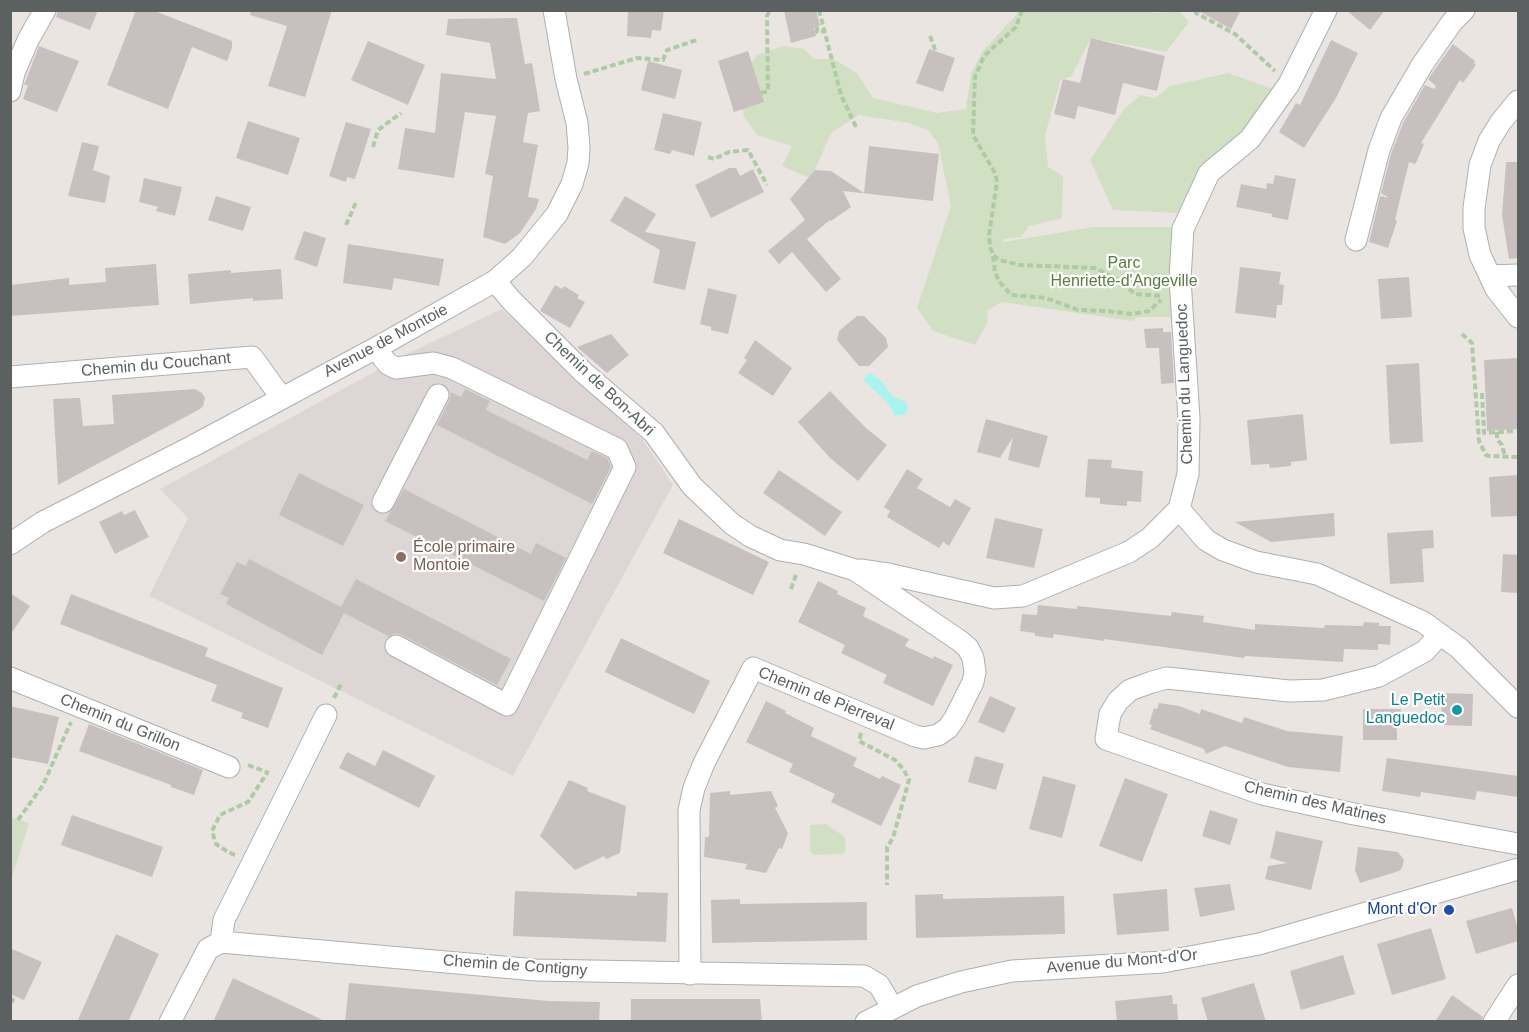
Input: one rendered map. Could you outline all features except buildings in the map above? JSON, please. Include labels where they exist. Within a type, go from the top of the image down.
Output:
[{"type":"street","points":[[10,92],[14,73],[28,40],[45,10]]},
{"type":"street","name":"Avenue de Montoie","points":[[10,544],[43,522],[376,348],[495,281],[522,257],[557,214],[573,184],[578,163],[579,133],[566,79],[554,10]]},
{"type":"street","name":"Chemin du Languedoc","points":[[1179,508],[1188,474],[1189,418],[1180,279],[1183,229],[1209,173],[1250,139],[1289,84],[1326,10]]},
{"type":"street","points":[[1356,240],[1379,150],[1391,118],[1428,56],[1452,22],[1464,10]]},
{"type":"street","points":[[1518,101],[1500,123],[1480,165],[1476,186],[1474,228],[1480,255],[1490,276],[1518,316]]},
{"type":"street","points":[[1490,276],[1518,275]]},
{"type":"street","name":"Chemin de Bon-Abri","points":[[495,281],[583,372],[654,433],[692,486],[732,524],[750,536],[780,550],[804,554],[855,570],[888,574],[994,598],[1023,596],[1129,552],[1150,538],[1179,508]]},
{"type":"street","name":"Chemin du Couchant","points":[[10,377],[252,357],[281,397]]},
{"type":"street","points":[[383,358],[396,369],[434,363],[452,368],[617,449],[625,467],[507,705],[396,646]]},
{"type":"street","points":[[383,502],[438,395]]},
{"type":"street","points":[[1179,508],[1206,540],[1223,550],[1256,562],[1317,574],[1423,622],[1486,673],[1518,707]]},
{"type":"street","name":"Chemin de Bon-Abri","points":[[855,570],[968,648]]},
{"type":"street","name":"Chemin des Matines","points":[[1440,634],[1425,651],[1379,676],[1323,690],[1289,691],[1167,678],[1130,690],[1118,701],[1110,714],[1106,739],[1262,794],[1354,814],[1518,844]]},
{"type":"street","name":"Chemin de Pierreval","points":[[690,974],[689,810],[694,788],[704,763],[753,668],[924,738],[938,735],[948,728],[973,682],[975,665],[968,648]]},
{"type":"street","name":"Chemin du Grillon","points":[[10,678],[229,767]]},
{"type":"street","points":[[170,1022],[208,949],[221,942],[224,920],[326,715]]},
{"type":"street","name":"Avenue du Mont-d'Or","points":[[866,1022],[917,996],[961,982],[1012,971],[1163,962],[1259,944],[1518,869]]},
{"type":"street","name":"Chemin de Contigny","points":[[221,942],[536,970],[864,976],[879,985],[892,1007]]},
{"type":"street","points":[[1494,1022],[1518,986]]},
{"type":"path","points":[[761,93],[768,91],[767,16],[771,10]]},
{"type":"path","points":[[819,10],[841,94],[856,128]]},
{"type":"path","points":[[1022,10],[1016,27],[984,56],[975,77],[973,135],[995,173],[997,182],[989,236],[995,272],[999,281],[1011,295],[1046,298],[1078,310],[1131,314],[1149,311],[1160,302],[1162,296]]},
{"type":"path","points":[[1196,10],[1196,13],[1235,34],[1289,84]]},
{"type":"path","points":[[817,27],[818,32],[824,31]]},
{"type":"path","points":[[930,36],[936,52]]},
{"type":"path","points":[[566,79],[637,58],[663,60],[667,50],[697,40]]},
{"type":"path","points":[[373,147],[378,130],[401,113]]},
{"type":"path","points":[[708,157],[714,159],[729,152],[747,150],[767,185]]},
{"type":"path","points":[[346,225],[357,200]]},
{"type":"path","points":[[993,255],[999,260],[1020,265],[1095,268],[1107,273],[1139,296]]},
{"type":"path","points":[[1462,334],[1472,343],[1479,441],[1486,455],[1518,457]]},
{"type":"path","points":[[1475,394],[1484,393],[1484,433],[1516,432]]},
{"type":"path","points":[[1497,432],[1497,439],[1502,445],[1505,457]]},
{"type":"path","points":[[18,820],[44,785],[73,718]]},
{"type":"path","points":[[859,741],[900,764],[909,780],[893,838],[887,847],[887,885]]},
{"type":"path","points":[[229,767],[246,765],[292,782]]},
{"type":"path","points":[[253,860],[228,852],[216,844],[212,831],[220,815],[248,802],[267,773]]},
{"type":"path","points":[[10,999],[13,1000],[10,1005]]},
{"type":"shaded area","name":"École primaire Montoie","points":[[502,309],[643,440],[673,485],[513,776],[149,596],[188,518],[160,489],[409,353]]},
{"type":"green space","name":"Parc Henriette-d'Angeville","points":[[1150,10],[1152,13],[1180,11],[1189,22],[1166,52],[1091,38],[1071,77],[1061,79],[1045,135],[1048,167],[1063,176],[1062,218],[1029,226],[1021,237],[1004,239],[1003,242],[1093,227],[1177,227],[1178,317],[1137,317],[1132,321],[1002,302],[988,310],[987,324],[975,345],[933,331],[917,308],[951,206],[938,143],[928,130],[909,123],[859,115],[831,133],[811,179],[782,166],[792,146],[757,135],[744,117],[738,81],[757,55],[783,46],[804,49],[814,59],[833,59],[857,73],[873,98],[937,113],[966,109],[971,74],[982,52],[1017,14],[1017,11]]},
{"type":"green space","points":[[1228,73],[1273,89],[1271,100],[1179,213],[1113,210],[1090,160],[1123,110],[1140,95],[1155,98],[1170,86]]},
{"type":"green space","points":[[11,817],[29,823],[11,880],[10,879]]},
{"type":"green space","points":[[826,824],[845,837],[846,850],[842,854],[814,855],[810,851],[810,825]]},
{"type":"water","points":[[870,372],[882,382],[892,396],[906,402],[908,408],[905,415],[895,416],[887,402],[863,380]]},
{"type":"place","name":"École primaire Montoie","points":[[401,557]]},
{"type":"place","name":"Le Petit Languedoc","points":[[1457,710]]},
{"type":"place","name":"Mont d'Or","points":[[1449,910]]}]
